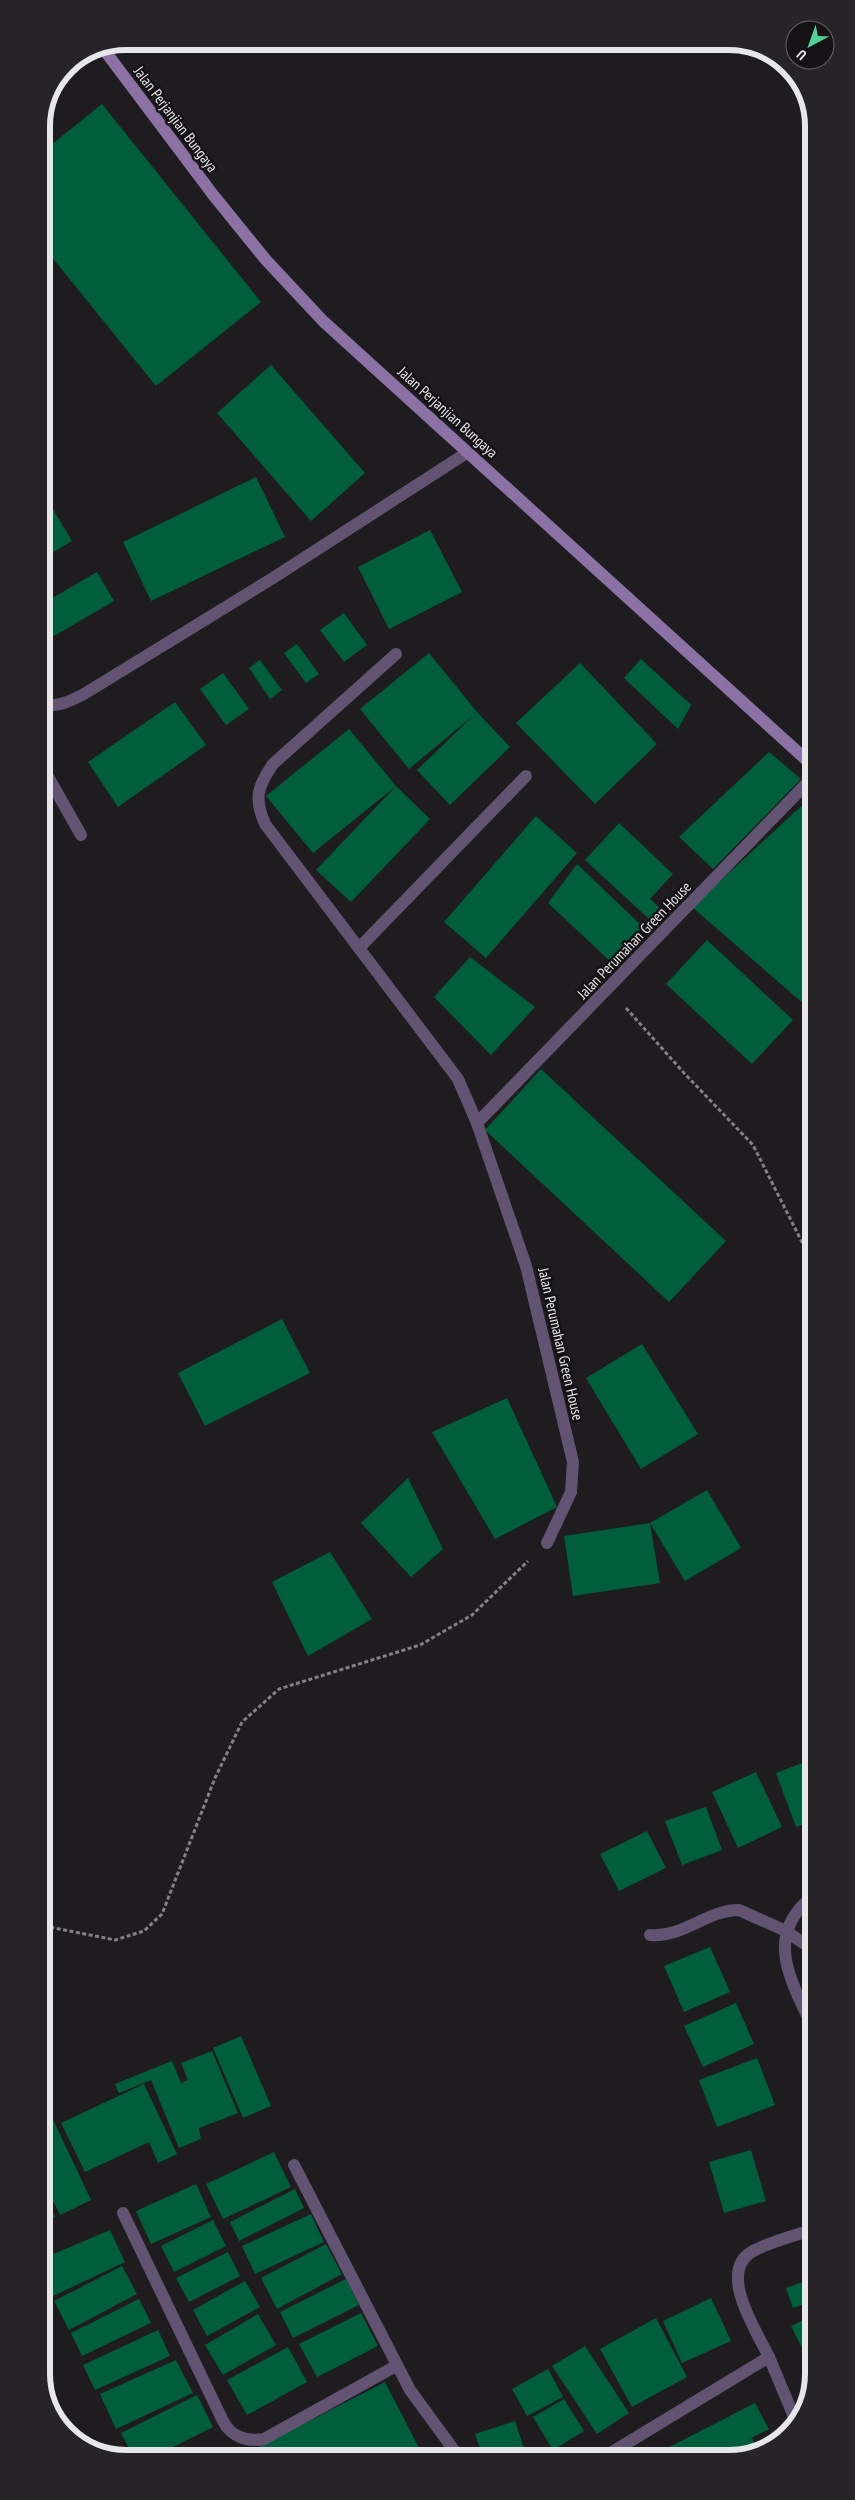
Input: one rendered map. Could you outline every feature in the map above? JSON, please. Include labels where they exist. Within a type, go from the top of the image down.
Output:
[{"type":"main road","name":"Jalan Perjanjian Bungaya","points":[[106,53],[178,150],[266,260],[323,321],[805,759]]},
{"type":"street","points":[[50,706],[63,704],[84,694],[273,578],[468,452]]},
{"type":"street","name":"Jalan Perumahan Green House","points":[[396,654],[273,764],[266,774],[258,796],[259,809],[266,824],[458,1079],[477,1123],[526,1266],[573,1462],[571,1492],[546,1543]]},
{"type":"street","points":[[359,948],[526,776]]},
{"type":"street","points":[[50,780],[81,835]]},
{"type":"street","name":"Jalan Perumahan Green House","points":[[477,1123],[805,785]]},
{"type":"street","points":[[805,1904],[794,1915],[786,1931],[787,1970],[805,2010]]},
{"type":"street","points":[[650,1935],[664,1936],[731,1910],[739,1910],[786,1931],[805,1944]]},
{"type":"street","points":[[294,2165],[396,2366],[424,2413],[453,2450]]},
{"type":"street","points":[[123,2213],[222,2421],[236,2435],[248,2440],[264,2439],[396,2366]]},
{"type":"street","points":[[793,2414],[742,2299],[736,2274],[744,2257],[754,2250],[805,2232]]},
{"type":"street","points":[[614,2450],[769,2357]]},
{"type":"path","points":[[609,989],[684,1073],[753,1145],[805,1248]]},
{"type":"path","points":[[50,1928],[69,1933],[116,1940],[144,1931],[162,1914],[214,1778],[242,1722],[279,1689],[420,1645],[472,1615],[546,1543]]},
{"type":"building","points":[[102,104],[261,302],[156,386],[50,255],[50,146]]},
{"type":"building","points":[[271,365],[365,473],[311,521],[217,413]]},
{"type":"building","points":[[256,477],[285,537],[151,601],[123,542]]},
{"type":"building","points":[[50,504],[72,541],[50,554]]},
{"type":"building","points":[[430,530],[462,592],[389,629],[358,567]]},
{"type":"building","points":[[97,572],[114,601],[54,636],[50,629],[50,599]]},
{"type":"building","points":[[344,613],[367,645],[344,662],[320,630]]},
{"type":"building","points":[[297,644],[319,674],[306,683],[284,653]]},
{"type":"building","points":[[429,653],[477,712],[510,747],[450,805],[417,770],[474,715],[409,769],[360,709]]},
{"type":"building","points":[[641,659],[691,705],[678,729],[624,678]]},
{"type":"building","points":[[260,660],[282,690],[270,699],[249,668]]},
{"type":"building","points":[[580,663],[657,744],[595,804],[516,723]]},
{"type":"building","points":[[223,673],[249,709],[226,725],[200,689]]},
{"type":"building","points":[[175,702],[206,745],[118,807],[88,762]]},
{"type":"building","points":[[349,729],[396,786],[313,853],[266,796]]},
{"type":"building","points":[[769,752],[801,779],[713,869],[679,837]]},
{"type":"building","points":[[396,786],[430,819],[351,902],[316,870]]},
{"type":"building","points":[[805,803],[805,1005],[692,907]]},
{"type":"building","points":[[536,816],[577,853],[486,958],[444,922]]},
{"type":"building","points":[[619,823],[673,874],[650,899],[660,908],[649,919],[585,860]]},
{"type":"building","points":[[577,864],[643,927],[611,962],[548,903]]},
{"type":"building","points":[[707,940],[793,1020],[752,1064],[666,984]]},
{"type":"building","points":[[470,957],[535,1007],[491,1055],[434,997]]},
{"type":"building","points":[[541,1069],[726,1241],[669,1302],[485,1130]]},
{"type":"building","points":[[282,1319],[310,1373],[205,1426],[178,1373]]},
{"type":"building","points":[[642,1344],[698,1434],[641,1469],[586,1378]]},
{"type":"building","points":[[507,1398],[557,1507],[495,1539],[432,1432]]},
{"type":"building","points":[[408,1478],[443,1549],[411,1577],[361,1523]]},
{"type":"building","points":[[707,1490],[741,1548],[685,1581],[650,1523]]},
{"type":"building","points":[[650,1523],[660,1583],[573,1596],[564,1536]]},
{"type":"building","points":[[330,1552],[372,1619],[308,1656],[272,1582]]},
{"type":"building","points":[[805,1762],[805,1824],[796,1827],[776,1773]]},
{"type":"building","points":[[756,1772],[782,1827],[738,1848],[712,1792]]},
{"type":"building","points":[[706,1807],[722,1850],[682,1865],[665,1821]]},
{"type":"building","points":[[647,1831],[666,1868],[619,1891],[600,1854]]},
{"type":"building","points":[[710,1947],[730,1992],[684,2012],[664,1966]]},
{"type":"building","points":[[736,2003],[754,2044],[703,2067],[684,2026]]},
{"type":"building","points":[[241,2036],[271,2106],[243,2118],[213,2048]]},
{"type":"building","points":[[212,2051],[238,2113],[199,2128],[201,2139],[179,2148],[151,2080],[119,2093],[115,2084],[172,2061],[181,2083],[188,2080],[181,2063]]},
{"type":"building","points":[[757,2058],[775,2105],[717,2127],[699,2080]]},
{"type":"building","points":[[144,2084],[177,2154],[158,2163],[149,2142],[85,2172],[61,2123]]},
{"type":"building","points":[[50,2113],[91,2200],[60,2215],[50,2194]]},
{"type":"building","points":[[751,2150],[766,2201],[724,2213],[709,2162]]},
{"type":"building","points":[[274,2152],[291,2187],[223,2219],[206,2184]]},
{"type":"building","points":[[196,2184],[211,2217],[151,2244],[136,2211]]},
{"type":"building","points":[[295,2189],[304,2208],[239,2241],[230,2222]]},
{"type":"building","points":[[50,2207],[55,2217],[50,2219]]},
{"type":"building","points":[[311,2214],[324,2242],[255,2274],[242,2246]]},
{"type":"building","points":[[213,2220],[226,2246],[174,2272],[161,2246]]},
{"type":"building","points":[[110,2230],[125,2262],[50,2298],[50,2255]]},
{"type":"building","points":[[326,2244],[342,2274],[277,2309],[261,2278]]},
{"type":"building","points":[[228,2252],[240,2276],[189,2302],[176,2278]]},
{"type":"building","points":[[122,2266],[137,2294],[69,2330],[54,2301]]},
{"type":"building","points":[[346,2279],[359,2305],[293,2338],[280,2312]]},
{"type":"building","points":[[245,2281],[260,2307],[207,2336],[193,2310]]},
{"type":"building","points":[[805,2281],[805,2304],[793,2308],[786,2288]]},
{"type":"building","points":[[711,2298],[731,2341],[682,2363],[663,2321]]},
{"type":"building","points":[[139,2299],[151,2323],[82,2356],[71,2333]]},
{"type":"building","points":[[361,2313],[378,2346],[317,2377],[299,2344]]},
{"type":"building","points":[[258,2314],[276,2345],[223,2375],[205,2345]]},
{"type":"building","points":[[656,2318],[687,2377],[632,2407],[600,2349]]},
{"type":"building","points":[[805,2319],[805,2352],[804,2352],[791,2326]]},
{"type":"building","points":[[158,2330],[170,2356],[95,2390],[83,2365]]},
{"type":"building","points":[[585,2346],[629,2413],[597,2434],[552,2366]]},
{"type":"building","points":[[288,2347],[307,2382],[247,2415],[227,2380]]},
{"type":"building","points":[[176,2360],[193,2393],[116,2429],[100,2394]]},
{"type":"building","points":[[548,2369],[563,2397],[527,2416],[512,2389]]},
{"type":"building","points":[[385,2382],[419,2448],[415,2450],[253,2450]]},
{"type":"building","points":[[197,2395],[213,2427],[167,2450],[130,2450],[121,2433]]},
{"type":"building","points":[[564,2399],[584,2431],[553,2450],[533,2417]]},
{"type":"building","points":[[755,2403],[769,2429],[747,2440],[752,2438],[756,2445],[739,2449],[664,2450]]},
{"type":"building","points":[[515,2421],[525,2450],[481,2450],[475,2434]]}]
